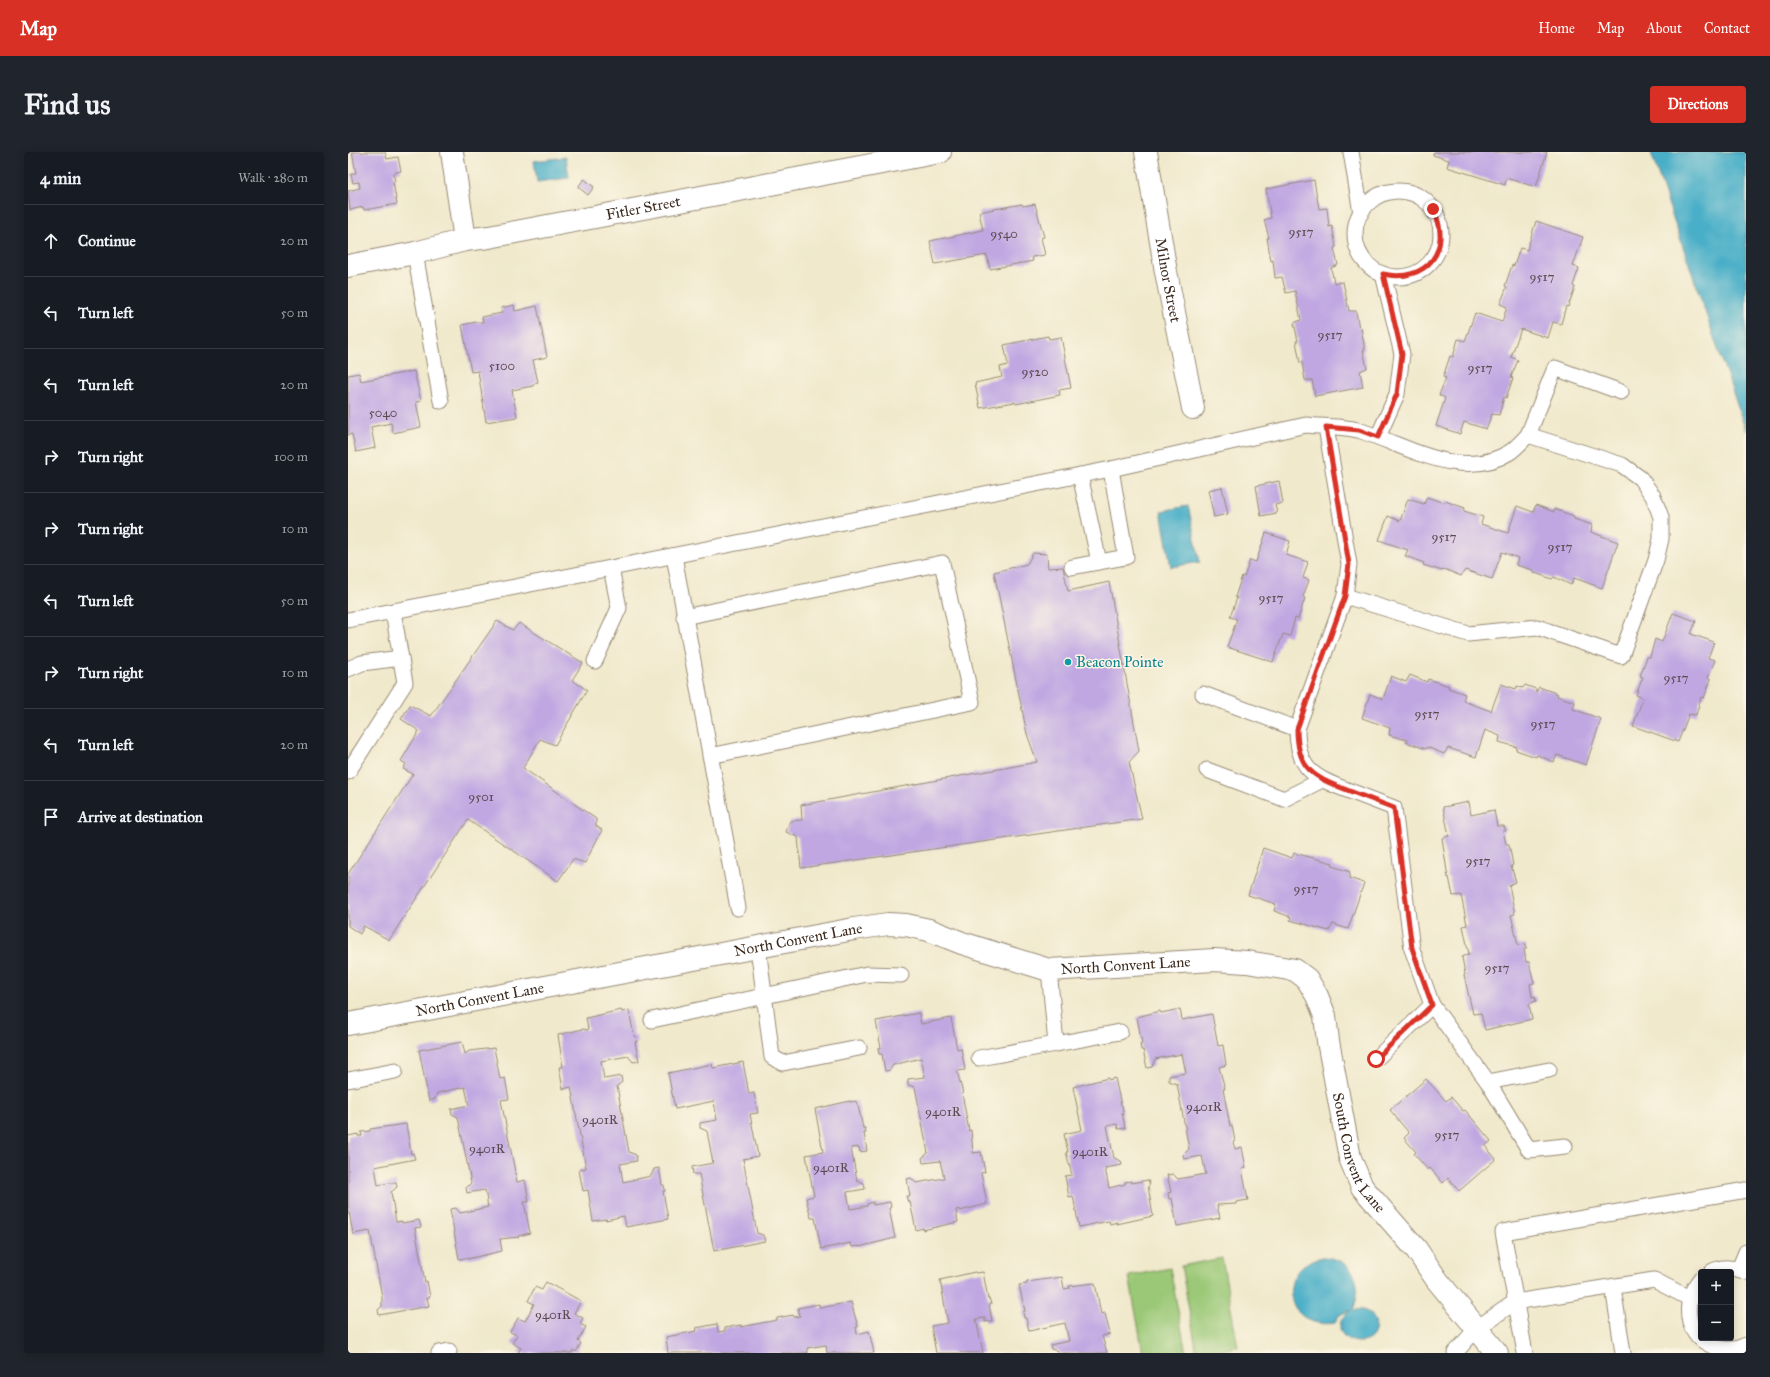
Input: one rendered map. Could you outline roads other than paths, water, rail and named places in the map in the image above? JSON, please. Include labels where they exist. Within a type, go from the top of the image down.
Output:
[{"type":"street","points":[[452,152],[465,240]]},
{"type":"street","name":"Fitler Street","points":[[348,266],[416,253],[465,240],[512,233],[940,152]]},
{"type":"street","name":"Milnor Street","points":[[1146,152],[1166,272],[1193,408]]},
{"type":"street","name":"North Convent Lane","points":[[348,1024],[854,929],[888,924],[906,925],[929,930],[962,943],[1049,970],[1214,960],[1247,962]]},
{"type":"street","name":"South Convent Lane","points":[[1247,962],[1295,970],[1307,979],[1317,996],[1325,1016],[1328,1041],[1350,1158],[1362,1187],[1416,1249],[1437,1280],[1497,1353]]},
{"type":"lane","points":[[1351,152],[1362,213]]},
{"type":"lane","points":[[1402,191],[1414,194],[1425,200],[1433,209],[1439,220],[1441,232],[1440,244],[1428,265],[1418,272],[1406,276],[1394,277],[1383,274],[1372,268],[1364,259],[1358,248],[1356,236],[1357,224],[1368,203],[1378,196],[1390,192],[1402,191]]},
{"type":"lane","points":[[416,253],[441,401]]},
{"type":"lane","points":[[1378,437],[1397,394],[1402,354],[1383,274]]},
{"type":"lane","points":[[348,620],[1111,469],[1306,425],[1359,430],[1441,460],[1464,464],[1488,462],[1510,452],[1528,435],[1555,368],[1622,392]]},
{"type":"lane","points":[[1326,427],[1349,564],[1345,596],[1297,729],[1297,744],[1302,759],[1310,771],[1322,780],[1394,808],[1412,948],[1432,1005],[1488,1082],[1529,1150],[1565,1146]]},
{"type":"lane","points":[[1345,596],[1468,634],[1537,627],[1621,656],[1656,560],[1661,539],[1661,517],[1653,496],[1640,478],[1622,465],[1528,435]]},
{"type":"lane","points":[[1072,567],[1126,557],[1111,469]]},
{"type":"lane","points":[[1080,475],[1099,562]]},
{"type":"lane","points":[[674,556],[738,908]]},
{"type":"lane","points":[[684,617],[942,563],[972,702],[710,756]]},
{"type":"lane","points":[[595,661],[619,608],[611,568]]},
{"type":"lane","points":[[348,772],[405,683],[393,611]]},
{"type":"lane","points":[[348,669],[362,663],[401,658]]},
{"type":"lane","points":[[1202,694],[1297,729]]},
{"type":"lane","points":[[1207,770],[1284,799],[1322,780]]},
{"type":"lane","points":[[758,947],[772,1057],[783,1063],[859,1048]]},
{"type":"lane","points":[[1049,970],[1056,1044]]},
{"type":"lane","points":[[652,1020],[867,974],[901,975]]},
{"type":"lane","points":[[1376,1059],[1432,1005]]},
{"type":"lane","points":[[980,1058],[1120,1032]]},
{"type":"lane","points":[[1488,1082],[1549,1070]]},
{"type":"lane","points":[[348,1080],[395,1071]]},
{"type":"lane","points":[[1525,1353],[1502,1232],[1746,1190]]},
{"type":"lane","points":[[1742,1271],[1746,1252]]},
{"type":"lane","points":[[1455,1353],[1477,1328],[1515,1302],[1654,1280],[1689,1298]]},
{"type":"lane","points":[[1698,1281],[1694,1286],[1689,1298],[1687,1311],[1690,1323],[1696,1334],[1706,1343],[1717,1348],[1730,1350],[1746,1345]]},
{"type":"lane","points":[[1613,1287],[1623,1353]]},
{"type":"water","points":[[1651,152],[1746,152],[1746,431],[1652,156]]},
{"type":"water","points":[[566,157],[569,178],[537,182],[534,161]]},
{"type":"water","points":[[1188,506],[1200,562],[1171,567],[1161,511]]},
{"type":"water","points":[[1323,1257],[1342,1262],[1349,1267],[1354,1274],[1357,1281],[1357,1290],[1353,1310],[1368,1312],[1375,1320],[1375,1331],[1371,1338],[1358,1342],[1345,1337],[1341,1331],[1340,1324],[1344,1316],[1351,1310],[1339,1315],[1335,1323],[1318,1323],[1304,1317],[1295,1308],[1291,1296],[1292,1284],[1297,1272],[1307,1263]]},
{"type":"place","name":"Beacon Pointe","points":[[1068,662]]}]
